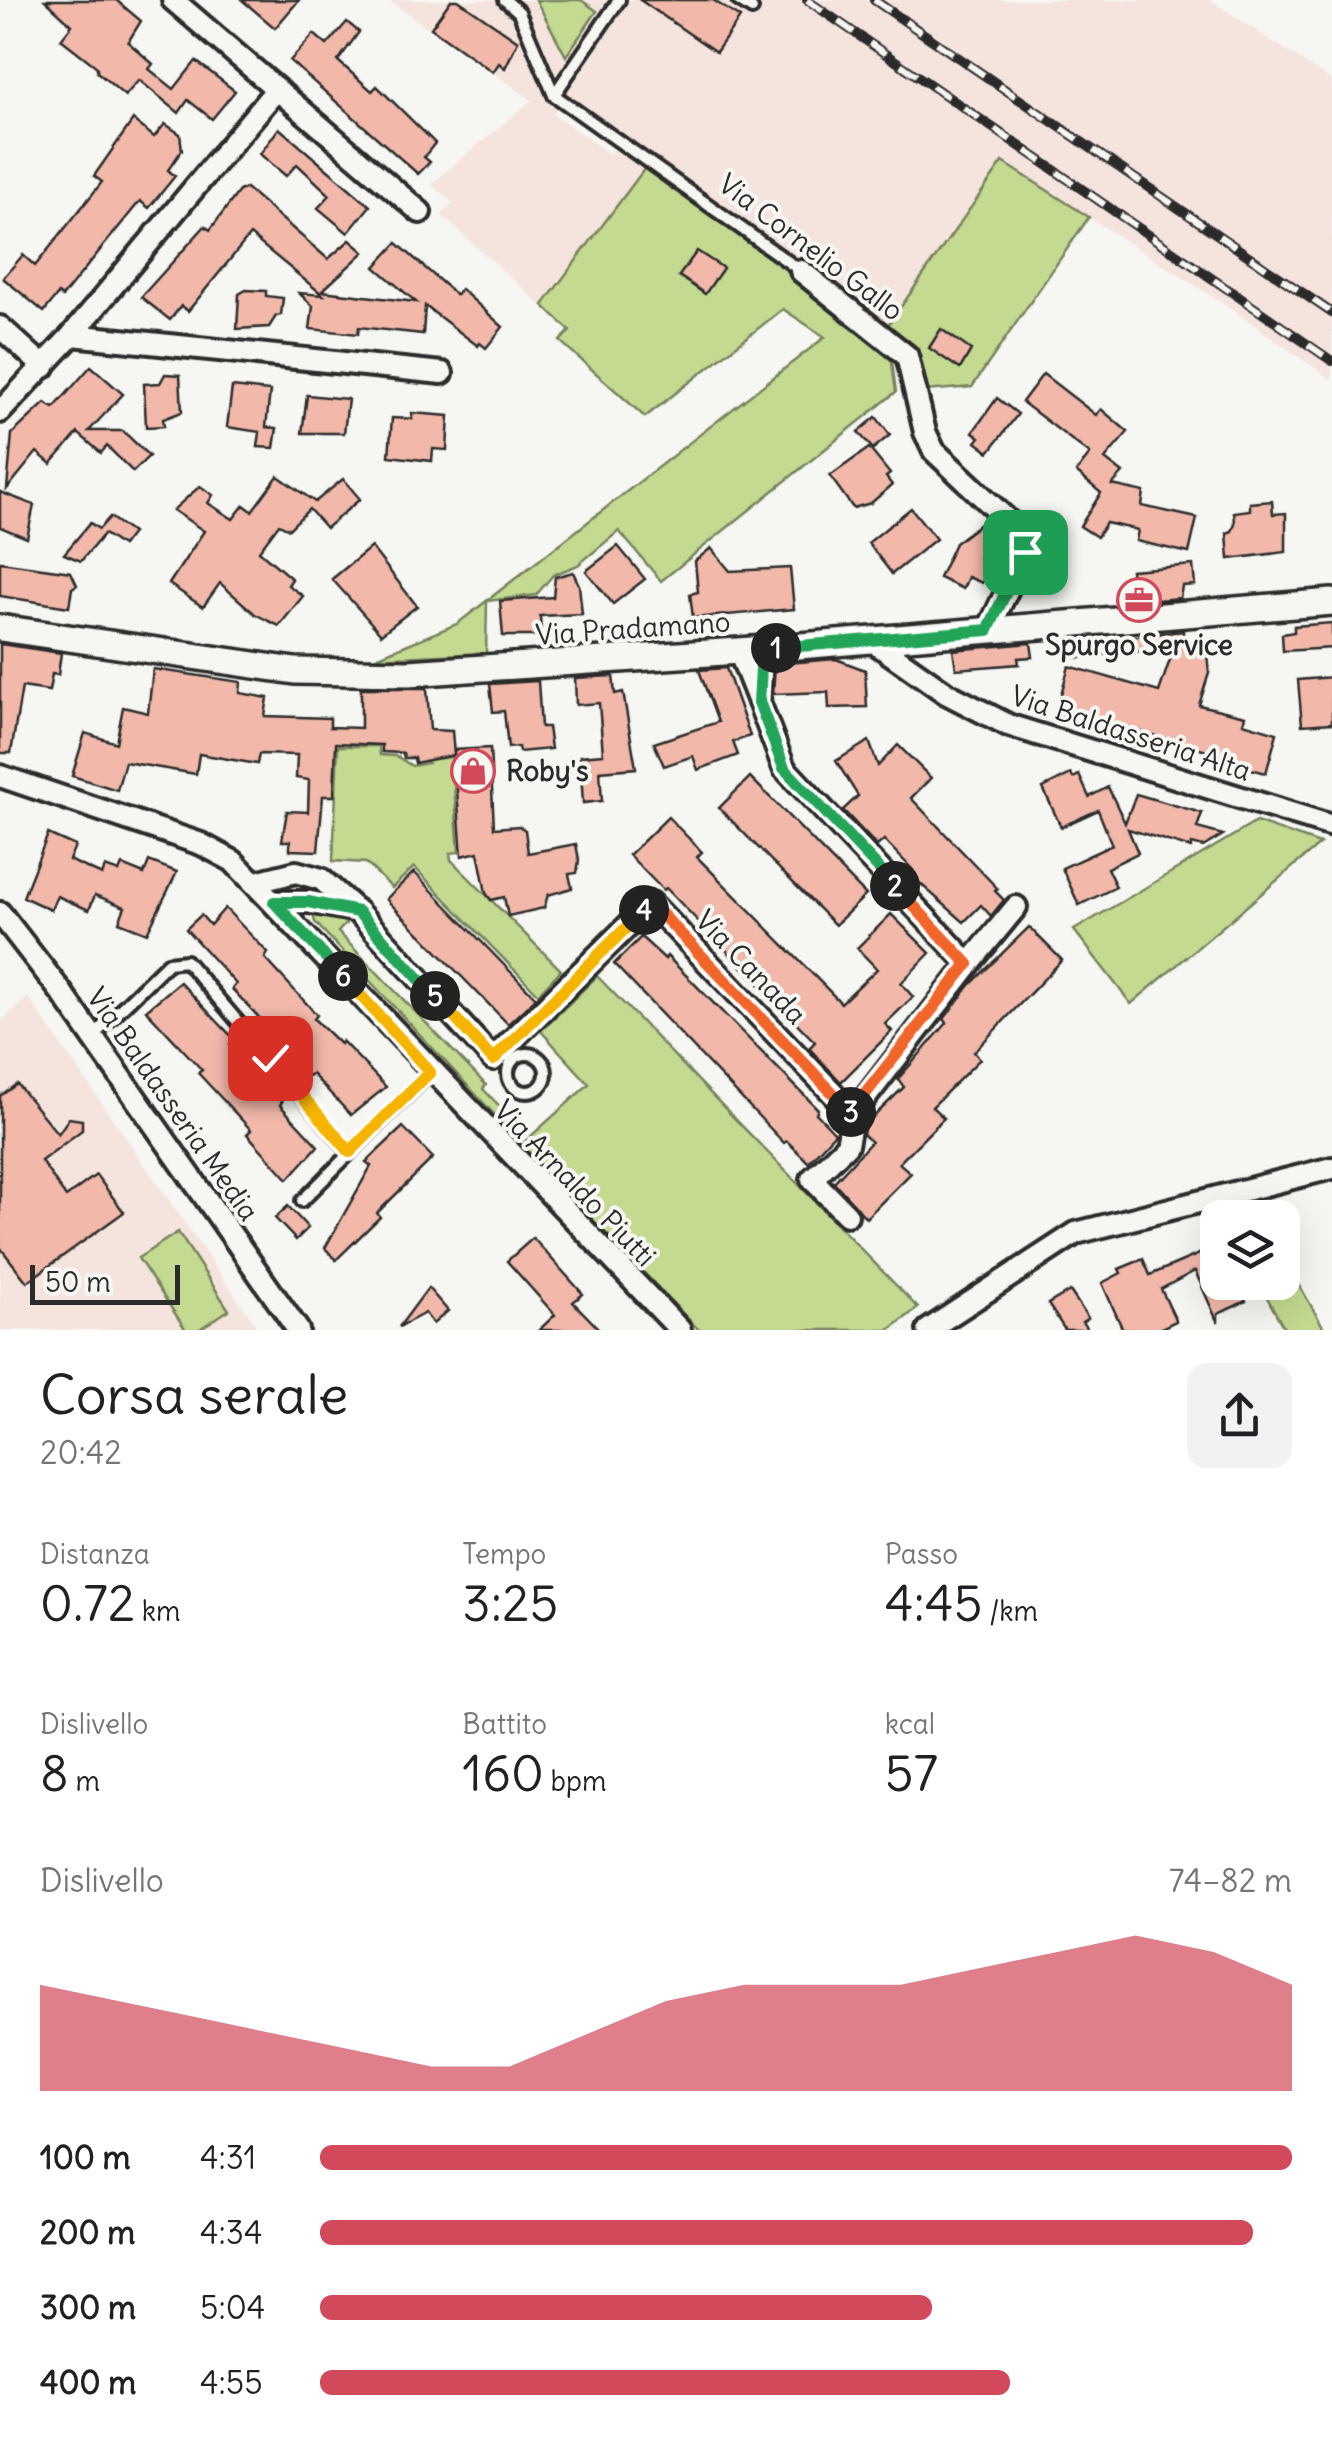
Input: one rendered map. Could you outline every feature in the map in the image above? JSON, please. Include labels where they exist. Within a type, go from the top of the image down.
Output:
[{"type":"street","points":[[173,0],[420,212]]},
{"type":"street","points":[[0,412],[72,336],[276,90]]},
{"type":"street","name":"Via Cornelio Gallo","points":[[801,270],[908,356],[925,432],[934,451],[1022,538],[1023,558],[988,630]]},
{"type":"street","points":[[0,327],[44,367]]},
{"type":"street","points":[[72,336],[442,374]]},
{"type":"street","name":"Via Pradamano","points":[[0,628],[295,671],[347,674],[751,650],[1332,602]]},
{"type":"street","name":"Via Baldasseria Alta","points":[[872,640],[946,692],[1008,725],[1332,826]]},
{"type":"street","points":[[751,650],[759,702],[784,768],[968,964]]},
{"type":"street","name":"Via Arnaldo Piutti","points":[[0,776],[201,844],[233,861],[680,1330]]},
{"type":"street","name":"Via Canada","points":[[256,882],[296,872],[312,874],[358,912],[501,1064],[651,903],[853,1114]]},
{"type":"street","points":[[274,902],[308,902],[358,912]]},
{"type":"street","points":[[847,1215],[812,1179],[847,1144],[853,1114],[1016,907]]},
{"type":"street","name":"Via Baldasseria Media","points":[[0,912],[298,1330]]},
{"type":"street","points":[[928,1330],[1076,1233],[1332,1168]]},
{"type":"lane","points":[[504,0],[518,12],[558,98]]},
{"type":"lane","points":[[558,98],[619,0]]},
{"type":"lane","points":[[738,0],[752,9]]},
{"type":"lane","name":"Via Cornelio Gallo","points":[[558,98],[801,270]]},
{"type":"lane","points":[[92,1036],[168,963],[186,961],[350,1152]]},
{"type":"lane","points":[[302,1201],[430,1072]]},
{"type":"shaded area","points":[[388,0],[1210,0],[1332,81],[1332,380],[1224,304],[1003,162],[888,325],[566,95],[553,114],[608,153],[619,148],[798,277],[645,417],[560,341],[570,331],[441,215],[453,203],[431,184],[532,100]]},
{"type":"shaded area","points":[[28,997],[259,1330],[0,1330],[0,1022]]},
{"type":"green space","points":[[536,0],[581,0],[597,11],[566,56]]},
{"type":"green space","points":[[1003,162],[1089,217],[972,387],[925,391],[918,348],[888,325]]},
{"type":"green space","points":[[645,168],[798,277],[891,355],[896,392],[661,581],[619,531],[578,565],[553,575],[536,595],[487,601],[486,653],[374,658],[457,624],[825,337],[783,309],[645,417],[560,341],[570,331],[543,305]]},
{"type":"green space","points":[[424,733],[435,759],[452,757],[459,852],[450,853],[451,860],[561,970],[538,994],[414,867],[392,888],[366,863],[333,861],[338,746],[379,746],[380,755],[396,756],[412,766],[428,763]]},
{"type":"green space","points":[[1256,822],[1320,844],[1131,1004],[1074,930]]},
{"type":"green space","points":[[320,910],[349,920],[338,932],[486,1085],[483,1089],[515,1122],[508,1129],[315,922],[313,915]]},
{"type":"green space","points":[[597,976],[918,1308],[889,1330],[699,1330],[521,1145],[589,1084],[541,1031]]},
{"type":"green space","points":[[178,1232],[229,1310],[198,1330],[186,1330],[138,1258]]},
{"type":"green space","points":[[1300,1287],[1325,1330],[1285,1330],[1268,1300],[1300,1300]]},
{"type":"building","points":[[45,0],[116,0],[141,21],[128,42],[153,64],[149,69],[174,89],[196,61],[235,91],[212,119],[188,100],[179,113],[139,80],[125,96],[97,72],[97,67],[61,39],[72,25]]},
{"type":"building","points":[[242,0],[299,0],[275,28]]},
{"type":"building","points":[[451,0],[458,0],[518,41],[505,68],[499,63],[493,72],[431,28]]},
{"type":"building","points":[[640,0],[713,0],[740,18],[716,52]]},
{"type":"building","points":[[347,22],[359,32],[338,61],[372,91],[377,86],[435,143],[424,157],[430,162],[418,174],[290,61],[314,34],[327,45]]},
{"type":"building","points":[[133,120],[154,137],[165,124],[180,134],[182,150],[168,170],[175,176],[149,208],[140,201],[62,297],[58,294],[44,312],[3,278],[23,255],[35,266],[102,182],[94,176]]},
{"type":"building","points":[[279,128],[370,206],[348,233],[318,208],[330,195],[297,164],[286,176],[260,154]]},
{"type":"building","points":[[246,188],[328,259],[350,240],[364,252],[322,291],[416,302],[375,267],[397,243],[456,295],[461,289],[503,327],[486,348],[480,343],[478,346],[425,306],[423,334],[359,327],[358,334],[310,329],[313,306],[299,293],[323,295],[250,235],[188,311],[181,306],[170,320],[141,297],[205,226],[210,230],[239,191]]},
{"type":"building","points":[[697,251],[723,268],[705,294],[679,276]]},
{"type":"building","points":[[246,290],[266,291],[266,296],[283,298],[281,315],[269,327],[237,329],[239,294]]},
{"type":"building","points":[[941,329],[971,350],[960,369],[929,348]]},
{"type":"building","points":[[91,366],[123,394],[89,431],[123,431],[149,456],[133,472],[107,446],[101,453],[78,433],[51,464],[37,452],[7,489],[12,434],[45,403],[54,408]]},
{"type":"building","points":[[165,374],[180,375],[182,412],[163,419],[164,426],[146,427],[144,384],[160,383]]},
{"type":"building","points":[[1043,374],[1096,415],[1101,409],[1128,432],[1105,459],[1123,473],[1112,485],[1144,492],[1142,506],[1197,518],[1189,553],[1136,541],[1138,530],[1106,523],[1097,537],[1080,526],[1101,493],[1076,472],[1090,454],[1022,402]]},
{"type":"building","points":[[232,387],[270,391],[266,427],[277,428],[274,448],[258,447],[260,432],[227,427]]},
{"type":"building","points":[[307,395],[348,399],[344,433],[302,433]]},
{"type":"building","points":[[997,398],[1018,414],[989,452],[976,442],[980,437],[973,432]]},
{"type":"building","points":[[412,413],[449,416],[447,450],[433,449],[432,461],[389,456],[392,418],[412,419]]},
{"type":"building","points":[[876,417],[890,435],[873,449],[858,432]]},
{"type":"building","points":[[869,448],[890,474],[886,477],[892,485],[871,503],[853,508],[830,476]]},
{"type":"building","points":[[278,476],[315,502],[343,479],[360,499],[326,528],[309,509],[289,529],[279,524],[259,551],[292,579],[288,585],[303,596],[279,626],[255,614],[220,583],[203,607],[169,584],[204,531],[173,510],[200,486],[213,495],[208,503],[233,519],[244,505],[252,511]]},
{"type":"building","points":[[0,492],[34,505],[27,538],[0,527]]},
{"type":"building","points":[[1272,501],[1273,514],[1286,513],[1286,552],[1229,559],[1227,533],[1235,523],[1234,512],[1250,510],[1250,503]]},
{"type":"building","points":[[911,508],[936,539],[892,574],[868,543]]},
{"type":"building","points":[[110,517],[132,533],[122,546],[104,534],[81,561],[64,554],[90,523],[99,529]]},
{"type":"building","points":[[981,523],[997,546],[980,558],[991,564],[982,583],[968,577],[963,589],[939,578],[955,543]]},
{"type":"building","points":[[618,546],[645,579],[613,604],[586,571]]},
{"type":"building","points":[[371,547],[417,606],[381,634],[332,579]]},
{"type":"building","points":[[711,548],[730,571],[790,568],[794,609],[693,618],[690,594],[698,592],[695,561]]},
{"type":"building","points":[[0,562],[71,572],[77,585],[72,588],[69,607],[0,596]]},
{"type":"building","points":[[1193,565],[1195,585],[1182,586],[1180,598],[1133,602],[1131,570]]},
{"type":"building","points":[[573,572],[579,585],[582,614],[540,616],[541,636],[503,636],[500,601],[553,597],[555,577]]},
{"type":"building","points":[[1332,623],[1332,648],[1283,651],[1282,634],[1294,632],[1294,626]]},
{"type":"building","points":[[1183,631],[1185,644],[1206,643],[1209,673],[1199,705],[1245,716],[1243,723],[1277,733],[1266,773],[1236,765],[1237,760],[1089,716],[1087,721],[1056,712],[1069,666],[1159,692],[1174,648],[1073,658],[1071,643]]},
{"type":"building","points":[[1031,643],[1033,657],[1018,658],[1019,664],[956,669],[953,650]]},
{"type":"building","points":[[0,644],[61,653],[58,675],[52,674],[49,691],[22,687],[11,753],[0,753]]},
{"type":"building","points":[[836,659],[865,670],[867,707],[829,708],[828,692],[773,694],[775,664]]},
{"type":"building","points":[[726,668],[750,736],[733,742],[738,755],[698,770],[693,756],[664,766],[654,743],[718,722],[699,670]]},
{"type":"building","points":[[153,669],[241,682],[240,693],[268,698],[265,716],[330,718],[330,727],[361,728],[361,688],[427,688],[430,730],[452,731],[454,755],[415,763],[414,758],[404,758],[403,753],[382,752],[382,745],[336,743],[334,796],[323,796],[318,851],[290,850],[290,841],[282,841],[287,811],[308,812],[309,780],[296,778],[297,755],[259,754],[257,764],[199,754],[196,774],[125,762],[117,790],[72,776],[85,733],[116,743],[123,707],[148,713]]},
{"type":"building","points":[[613,676],[615,694],[623,692],[636,768],[600,771],[602,801],[583,803],[580,756],[603,754],[599,703],[576,705],[575,678]]},
{"type":"building","points":[[1332,677],[1332,723],[1302,725],[1298,680]]},
{"type":"building","points":[[538,681],[541,727],[548,727],[551,749],[519,752],[518,747],[508,748],[504,711],[493,712],[490,684]]},
{"type":"building","points":[[869,741],[878,766],[898,745],[931,778],[911,798],[998,889],[995,891],[1004,900],[991,916],[981,905],[964,922],[908,873],[912,869],[884,840],[877,846],[843,810],[858,796],[836,761]]},
{"type":"building","points":[[490,748],[494,828],[519,826],[525,830],[528,853],[576,844],[579,860],[577,873],[569,874],[572,888],[548,895],[544,908],[508,916],[504,897],[491,900],[486,893],[478,852],[462,856],[454,750]]},
{"type":"building","points":[[1071,774],[1073,778],[1079,775],[1089,797],[1108,787],[1125,823],[1136,794],[1202,813],[1197,828],[1223,835],[1203,847],[1192,844],[1191,848],[1128,829],[1138,853],[1107,868],[1116,887],[1079,905],[1062,868],[1112,845],[1098,810],[1061,827],[1043,788]]},
{"type":"building","points":[[750,777],[866,895],[835,925],[719,808]]},
{"type":"building","points":[[668,817],[702,852],[697,857],[841,1003],[877,969],[857,948],[891,914],[930,953],[901,983],[913,997],[885,1024],[892,1031],[841,1082],[809,1048],[815,1042],[629,855]]},
{"type":"building","points":[[48,834],[75,846],[69,860],[102,875],[105,867],[119,872],[122,865],[144,874],[149,861],[177,872],[147,933],[119,922],[125,907],[95,895],[89,910],[57,896],[51,910],[23,897]]},
{"type":"building","points":[[414,872],[536,998],[508,1024],[386,899]]},
{"type":"building","points":[[225,908],[268,953],[265,958],[317,1015],[314,1019],[340,1044],[342,1041],[386,1087],[351,1115],[281,1048],[284,1044],[232,989],[236,984],[186,929],[201,915],[210,925]]},
{"type":"building","points":[[1029,927],[1062,960],[974,1052],[980,1059],[932,1107],[944,1118],[899,1163],[911,1173],[866,1218],[834,1182],[871,1142],[863,1134],[865,1125],[904,1087],[898,1079],[947,1023],[944,1019],[970,985]]},
{"type":"building","points":[[641,937],[665,959],[667,956],[818,1109],[816,1113],[835,1133],[808,1162],[787,1141],[784,1143],[614,964]]},
{"type":"building","points":[[180,982],[234,1039],[230,1044],[283,1100],[280,1105],[318,1146],[288,1179],[247,1134],[251,1130],[198,1073],[202,1070],[146,1010]]},
{"type":"building","points":[[17,1084],[58,1134],[69,1118],[82,1120],[82,1130],[41,1161],[66,1197],[96,1175],[124,1212],[27,1282],[0,1247],[0,1096]]},
{"type":"building","points":[[403,1127],[433,1158],[336,1260],[325,1248],[371,1166],[366,1162]]},
{"type":"building","points":[[288,1206],[308,1228],[296,1240],[275,1218]]},
{"type":"building","points":[[533,1238],[583,1294],[573,1302],[600,1330],[539,1330],[555,1315],[507,1261]]},
{"type":"building","points":[[1200,1254],[1200,1282],[1195,1271],[1161,1289],[1176,1321],[1157,1330],[1123,1330],[1102,1283],[1121,1273],[1119,1269],[1143,1259],[1150,1275]]},
{"type":"building","points":[[428,1288],[448,1311],[433,1324],[425,1313],[399,1327]]},
{"type":"building","points":[[1070,1291],[1088,1318],[1082,1322],[1088,1330],[1065,1330],[1048,1304]]},
{"type":"building","points":[[1208,1300],[1246,1300],[1218,1314],[1218,1323]]},
{"type":"railway","points":[[807,0],[1332,361]]},
{"type":"railway","points":[[874,0],[1332,313]]},
{"type":"place","name":"Spurgo Service","points":[[1139,600]]},
{"type":"place","name":"Roby's","points":[[473,771]]},
{"type":"route","points":[[270,1058],[350,1152],[430,1072],[274,902],[334,905],[358,912],[493,1060],[651,903],[853,1114],[968,964],[784,768],[759,702],[762,650],[988,630],[1025,552]]}]
